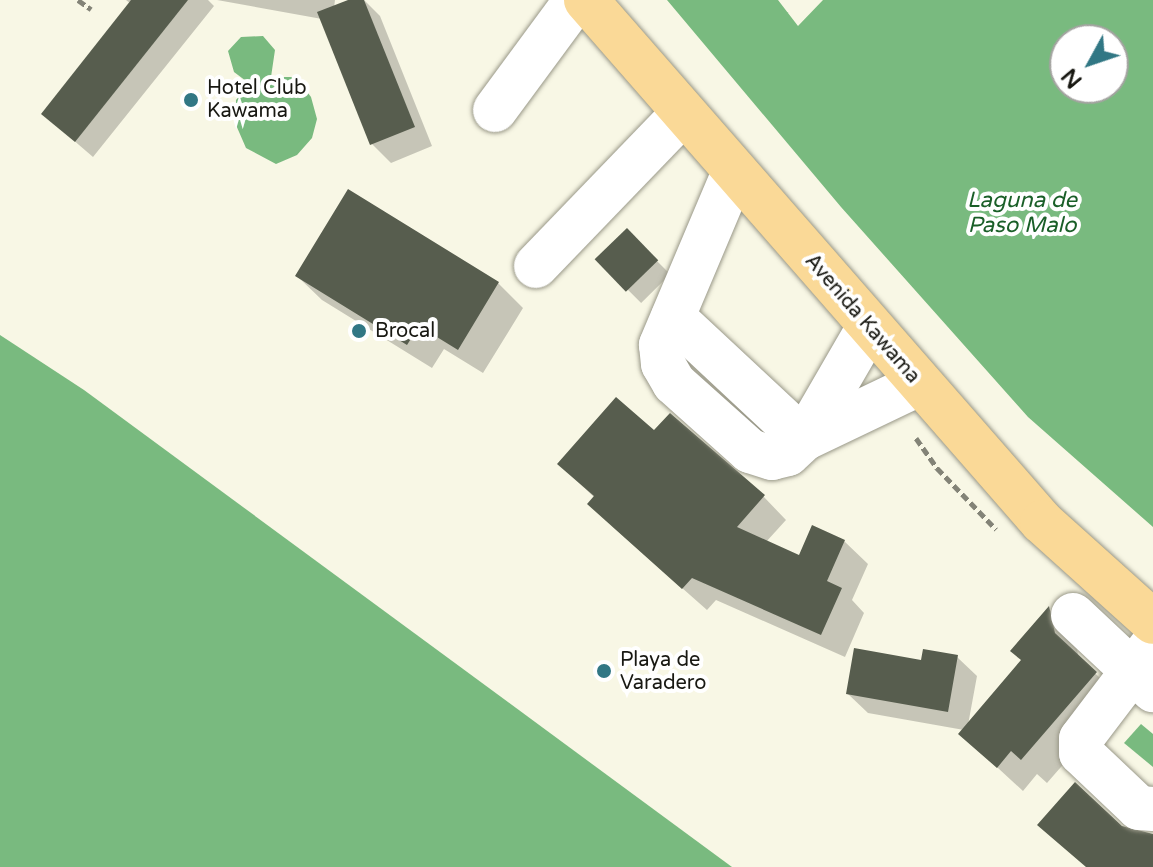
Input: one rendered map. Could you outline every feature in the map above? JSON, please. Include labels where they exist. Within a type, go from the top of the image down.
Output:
[{"type":"main road","name":"Avenida Kawama","points":[[586,0],[1042,522],[1153,622]]},
{"type":"lane","points":[[495,110],[576,0]]},
{"type":"lane","points":[[536,266],[683,113]]},
{"type":"lane","points":[[734,172],[661,345],[674,383],[758,456],[788,454],[804,439],[869,327]]},
{"type":"lane","points":[[804,439],[919,384]]},
{"type":"lane","points":[[1073,615],[1146,669],[1081,739],[1081,753],[1139,808],[1153,809]]},
{"type":"path","points":[[78,0],[91,9]]},
{"type":"water","name":"Laguna de Paso Malo","points":[[667,0],[778,0],[798,26],[823,0],[1153,0],[1153,527],[1028,417],[841,207]]},
{"type":"water","points":[[263,36],[275,50],[271,77],[296,77],[311,97],[317,119],[312,138],[297,155],[276,164],[246,148],[236,125],[236,100],[250,84],[234,72],[228,51],[241,37]]},
{"type":"water","points":[[0,335],[84,390],[732,867],[0,867]]},
{"type":"water","points":[[1141,724],[1153,734],[1153,767],[1124,743]]},
{"type":"building","points":[[131,0],[188,0],[75,142],[41,114]]},
{"type":"building","points":[[348,0],[364,0],[415,127],[370,145],[317,12]]},
{"type":"building","points":[[348,189],[499,282],[458,350],[419,326],[407,345],[295,276]]},
{"type":"building","points":[[627,228],[658,260],[626,292],[595,259]]},
{"type":"building","points":[[616,397],[654,430],[670,413],[765,495],[737,527],[799,555],[812,525],[845,540],[827,581],[842,588],[821,635],[692,578],[682,589],[587,504],[594,496],[557,464]]},
{"type":"building","points":[[1049,606],[1055,633],[1097,672],[1021,760],[1011,751],[997,768],[958,734],[1021,660],[1010,651]]},
{"type":"building","points":[[854,648],[921,660],[923,649],[958,655],[948,712],[846,694]]},
{"type":"building","points":[[1075,782],[1122,826],[1153,834],[1153,867],[1086,867],[1037,825]]},
{"type":"place","name":"Hotel Club Kawama","points":[[191,100]]},
{"type":"place","name":"Brocal","points":[[359,331]]},
{"type":"place","name":"Playa de Varadero","points":[[604,671]]}]
